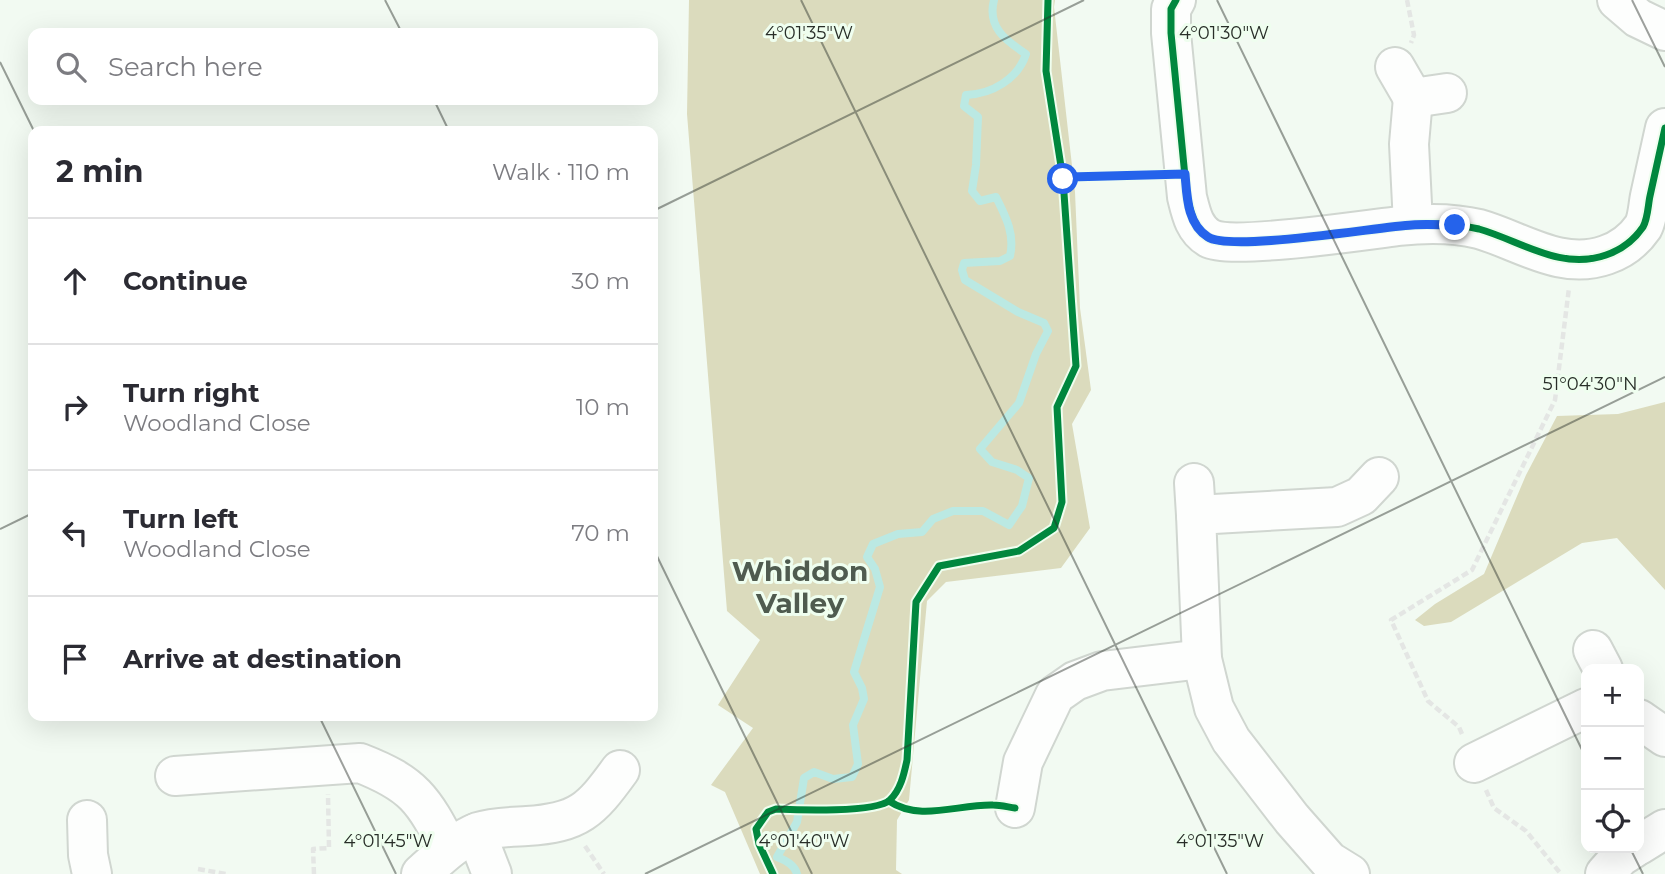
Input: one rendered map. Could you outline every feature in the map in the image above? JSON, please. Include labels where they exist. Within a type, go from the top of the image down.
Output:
[{"type":"street","points":[[1176,0],[1171,9],[1171,33],[1187,197],[1193,222],[1209,238],[1222,242],[1273,240],[1413,225],[1455,225],[1479,229],[1541,253],[1573,261],[1596,259],[1616,252],[1632,240],[1644,225],[1665,128]]},
{"type":"street","points":[[1617,0],[1638,18],[1665,31]]},
{"type":"street","points":[[1413,225],[1409,144],[1418,86]]},
{"type":"street","points":[[1350,874],[1329,861],[1292,819],[1231,740],[1214,708],[1202,659],[1195,499],[1337,507],[1361,496],[1383,470]]},
{"type":"street","points":[[1020,820],[1023,762],[1055,695],[1075,681],[1102,671],[1202,659]]},
{"type":"street","points":[[1474,763],[1581,710]]},
{"type":"street","points":[[1644,722],[1665,737]]},
{"type":"street","points":[[175,776],[360,763],[388,774],[412,790],[429,810],[449,852],[492,874]]},
{"type":"street","points":[[449,852],[499,827],[545,825],[567,820],[584,812],[600,799],[620,769]]},
{"type":"street","points":[[87,820],[88,855],[92,874]]},
{"type":"street","points":[[1644,842],[1665,829]]},
{"type":"street","points":[[1605,874],[1626,853]]},
{"type":"path","points":[[1407,0],[1414,35],[1405,55],[1418,86]]},
{"type":"path","points":[[1061,165],[1064,191]]},
{"type":"path","points":[[1063,179],[1185,174]]},
{"type":"path","points":[[1561,874],[1526,831],[1494,808],[1459,727],[1428,701],[1391,620],[1472,570],[1555,400],[1573,261]]},
{"type":"path","points":[[314,874],[313,849],[329,848],[327,765]]},
{"type":"path","points":[[880,804],[891,798],[900,808],[924,812],[993,805],[1020,820]]},
{"type":"path","points":[[198,869],[226,874]]},
{"type":"green space","points":[[689,0],[1055,0],[1075,192],[1080,308],[1091,390],[1072,424],[1090,528],[1061,568],[946,582],[927,601],[909,800],[897,820],[896,870],[902,874],[760,874],[725,792],[711,785],[753,728],[718,705],[760,640],[727,611],[687,114]]},
{"type":"green space","points":[[1665,402],[1665,590],[1617,538],[1582,543],[1451,622],[1424,626],[1415,620],[1435,604],[1484,574],[1526,475],[1557,416],[1618,414]]},
{"type":"waterway","points":[[797,874],[792,865],[777,857],[797,822],[804,778],[814,772],[833,779],[852,777],[858,764],[853,725],[864,699],[854,672],[880,587],[875,569],[867,557],[873,544],[898,534],[922,532],[933,519],[953,511],[983,511],[1009,525],[1022,506],[1029,478],[1017,470],[992,462],[980,449],[1019,403],[1036,354],[1048,331],[1044,323],[1018,312],[965,280],[962,270],[964,263],[1000,261],[1010,256],[1011,248],[1009,226],[996,197],[980,201],[972,191],[978,117],[964,106],[966,95],[985,92],[1003,84],[1017,71],[1026,54],[1000,32],[993,18],[994,0]]},
{"type":"cycle path","points":[[773,874],[759,844],[756,829],[768,812],[776,809],[836,810],[869,807],[890,800],[897,791],[907,760],[916,602],[939,566],[1019,551],[1054,528],[1062,502],[1057,407],[1076,366],[1063,179],[1046,71],[1048,0]]},
{"type":"cycle path","points":[[1176,0],[1171,9],[1171,33],[1187,197],[1197,225],[1209,238],[1222,241],[1270,241],[1439,224],[1479,229],[1557,257],[1589,259],[1606,255],[1627,244],[1645,223],[1665,128]]},
{"type":"cycle path","points":[[1063,179],[1185,174]]},
{"type":"cycle path","points":[[889,801],[901,807],[926,811],[980,805],[1015,808]]},
{"type":"district","name":"Whiddon Valley","points":[[800,587]]},
{"type":"route","points":[[1063,179],[1185,174],[1193,222],[1209,238],[1222,242],[1273,240],[1413,225],[1455,225]]}]
